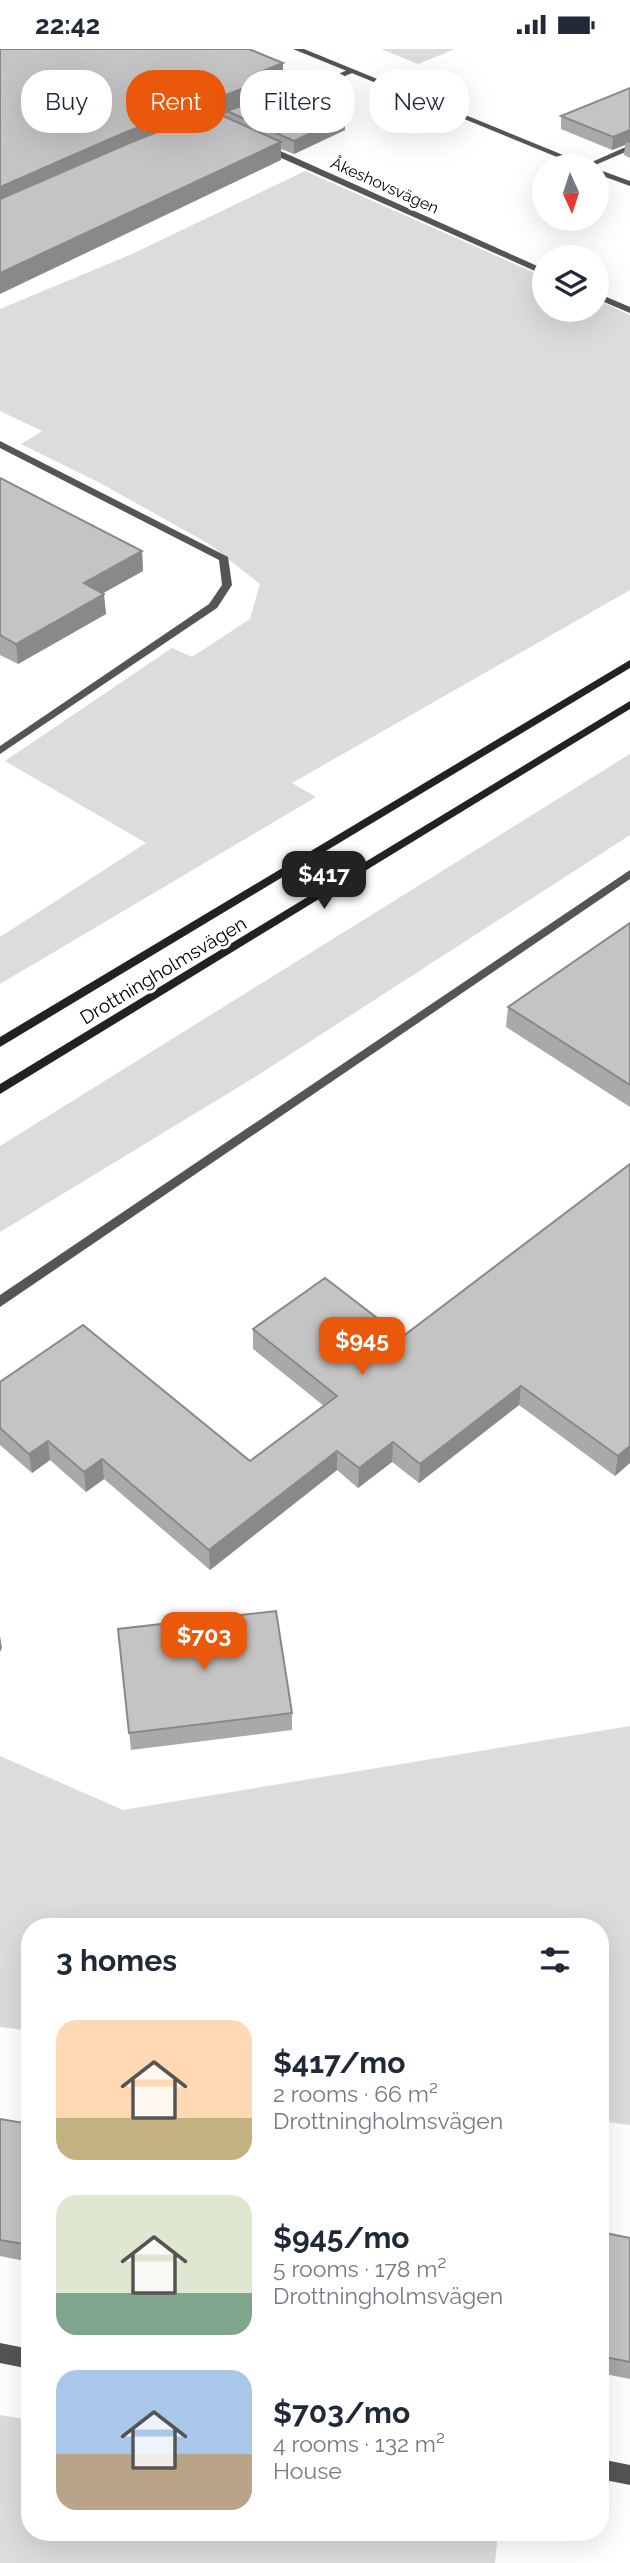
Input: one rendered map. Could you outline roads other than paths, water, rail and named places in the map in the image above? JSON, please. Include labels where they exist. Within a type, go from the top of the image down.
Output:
[{"type":"main road","name":"Drottningholmsvägen","points":[[0,1043],[630,663]]},
{"type":"main road","name":"Drottningholmsvägen","points":[[0,1090],[630,704]]},
{"type":"street","points":[[297,49],[350,70]]},
{"type":"street","points":[[355,72],[557,154]]},
{"type":"street","name":"Åkeshovsvägen","points":[[252,141],[532,267]]},
{"type":"street","points":[[609,156],[630,147]]},
{"type":"street","points":[[609,175],[630,184]]},
{"type":"street","points":[[609,301],[630,310]]},
{"type":"street","points":[[0,444],[224,559],[227,585],[213,606],[0,751]]},
{"type":"street","points":[[0,1302],[630,874]]},
{"type":"street","points":[[0,2353],[21,2357]]},
{"type":"street","points":[[609,2471],[630,2475]]}]
